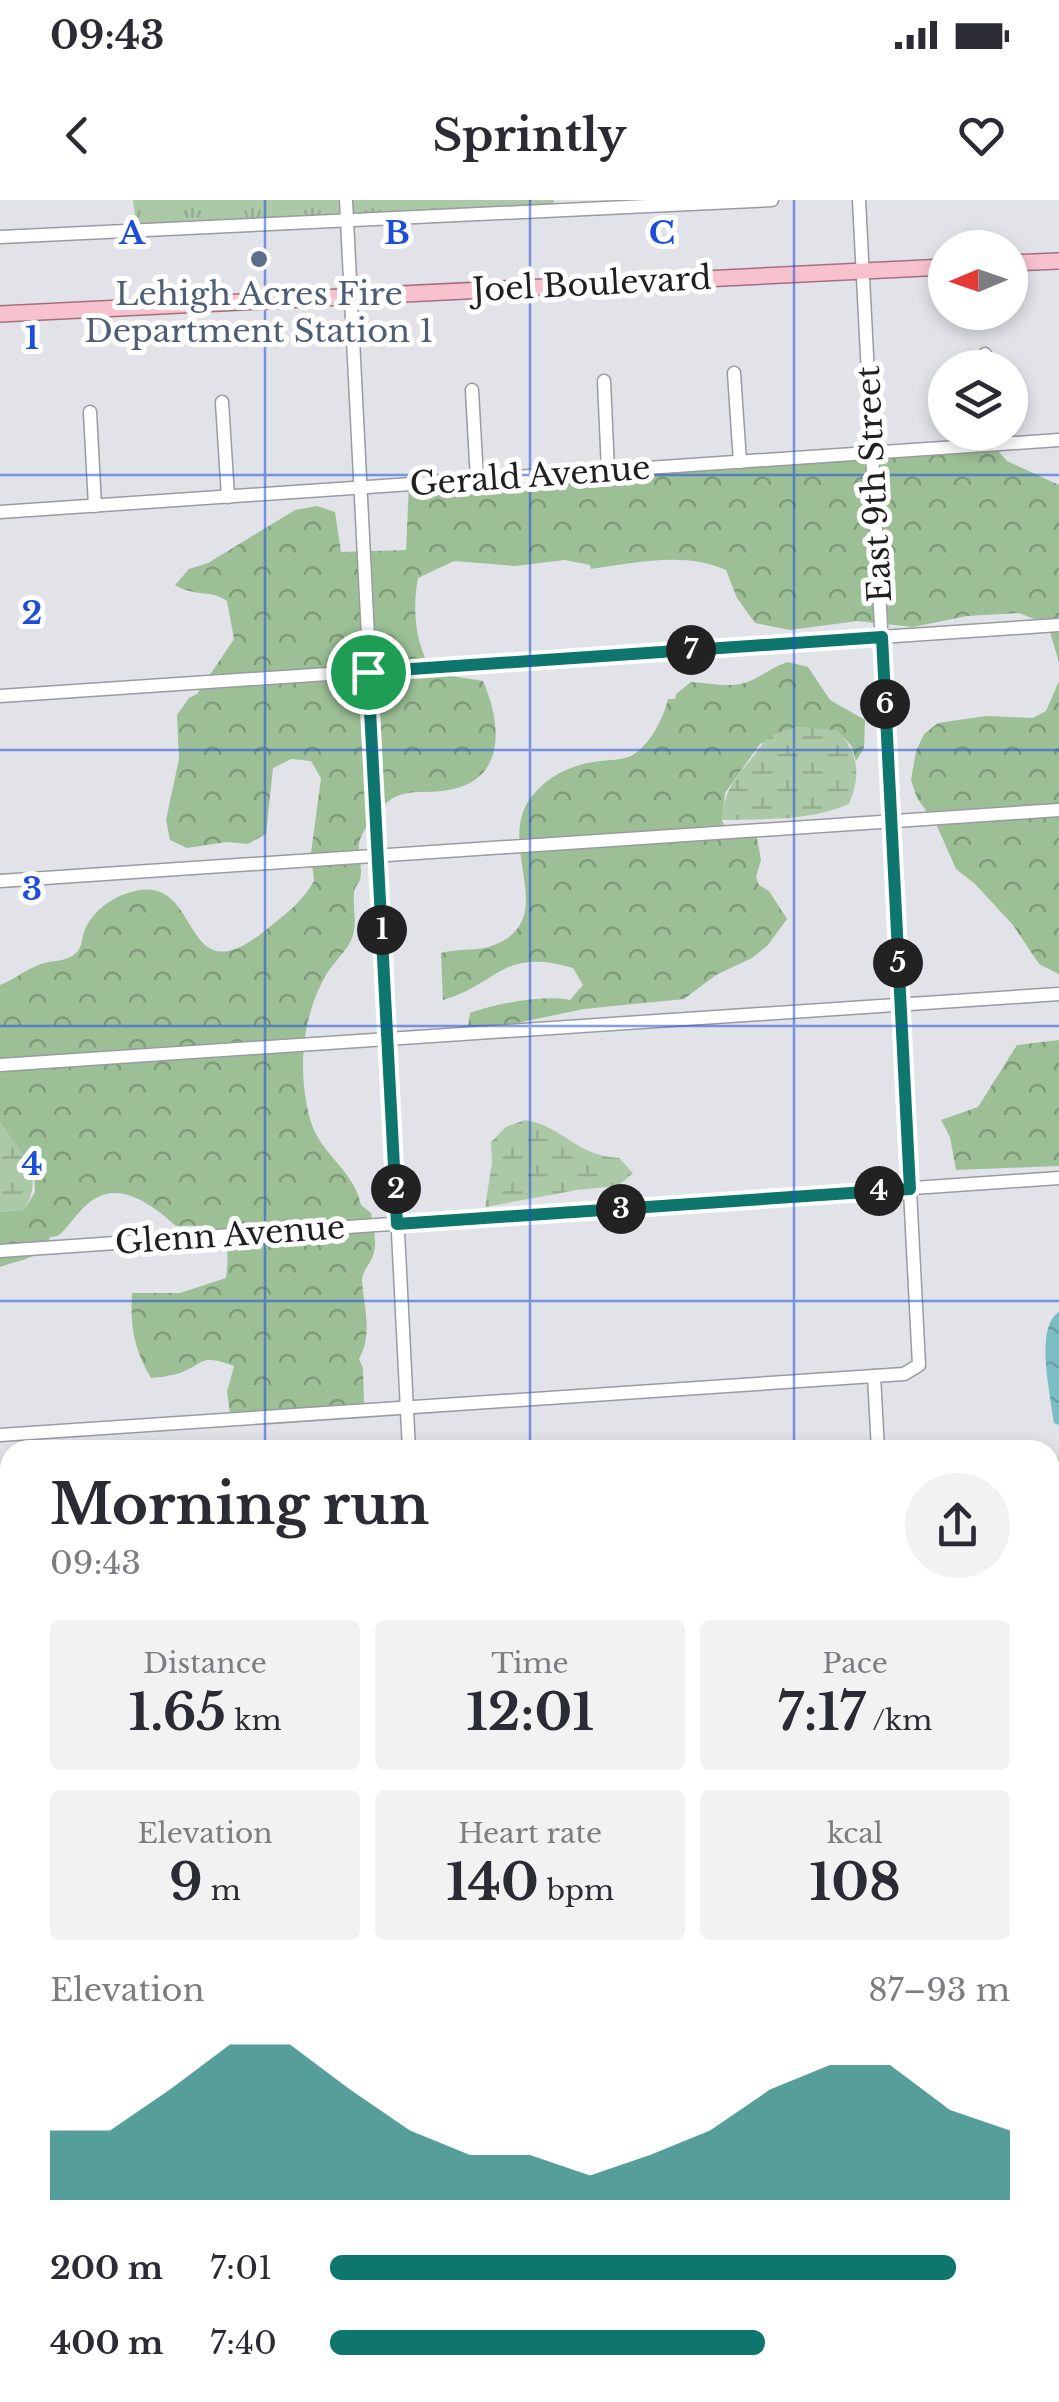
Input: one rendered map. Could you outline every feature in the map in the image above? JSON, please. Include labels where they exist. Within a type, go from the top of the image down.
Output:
[{"type":"main road","points":[[1028,263],[1059,261]]},
{"type":"main road","name":"Joel Boulevard","points":[[0,314],[928,268]]},
{"type":"street","points":[[346,200],[409,1440]]},
{"type":"street","points":[[0,237],[772,200]]},
{"type":"street","name":"East 9th Street","points":[[858,200],[918,1365],[904,1374],[874,1376]]},
{"type":"street","points":[[734,374],[740,462]]},
{"type":"street","points":[[604,381],[608,471]]},
{"type":"street","points":[[472,390],[477,480]]},
{"type":"street","points":[[222,402],[228,497]]},
{"type":"street","points":[[90,412],[95,506]]},
{"type":"street","name":"Gerald Avenue","points":[[1028,440],[1059,440]]},
{"type":"street","name":"Gerald Avenue","points":[[0,512],[928,446]]},
{"type":"street","points":[[0,696],[1059,625]]},
{"type":"street","points":[[0,881],[1059,810]]},
{"type":"street","points":[[0,1065],[1059,994]]},
{"type":"street","name":"Glenn Avenue","points":[[0,1251],[1059,1178]]},
{"type":"street","points":[[0,1435],[874,1376],[877,1440]]},
{"type":"green space","points":[[133,200],[554,200],[554,205],[136,225]]},
{"type":"green space","points":[[928,448],[997,450],[1007,461],[1059,485],[1059,662],[1049,629],[1019,613],[967,616],[913,627],[857,621],[790,630],[755,623],[737,598],[726,570],[694,561],[659,560],[591,569],[590,565],[565,560],[515,566],[454,561],[418,578],[416,627],[427,662],[433,673],[483,681],[496,734],[494,751],[478,777],[442,791],[397,796],[368,824],[359,846],[361,874],[354,891],[352,937],[326,975],[307,1028],[303,1066],[311,1122],[322,1144],[352,1182],[361,1205],[371,1213],[374,1227],[374,1252],[362,1281],[367,1330],[359,1359],[364,1404],[230,1413],[227,1392],[234,1366],[208,1360],[177,1374],[151,1378],[134,1337],[132,1316],[132,1293],[180,1293],[226,1278],[227,1251],[220,1234],[204,1227],[176,1226],[130,1196],[108,1194],[87,1205],[58,1236],[50,1237],[37,1254],[0,1267],[0,1212],[25,1209],[35,1192],[34,1172],[0,1122],[0,985],[36,966],[72,956],[80,948],[87,925],[96,913],[128,893],[153,890],[170,898],[204,943],[218,951],[238,948],[299,902],[314,881],[311,853],[321,778],[311,761],[291,759],[273,768],[266,834],[248,844],[227,842],[187,848],[170,840],[166,820],[179,759],[177,715],[189,698],[197,694],[234,639],[227,601],[175,585],[189,569],[208,563],[295,510],[317,506],[335,512],[341,552],[406,550],[409,484]]},
{"type":"green space","points":[[788,662],[808,667],[830,700],[865,720],[864,748],[856,761],[851,745],[837,731],[797,727],[760,744],[725,793],[722,821],[730,834],[756,833],[761,860],[756,877],[787,919],[768,945],[684,999],[584,1009],[507,1025],[468,1026],[470,1013],[520,1001],[570,1000],[583,985],[573,968],[531,962],[502,970],[443,1000],[441,953],[494,945],[514,933],[523,917],[526,898],[519,835],[522,814],[533,795],[547,781],[572,768],[638,752],[655,731],[668,699],[675,699],[691,682],[743,683]]},
{"type":"green space","points":[[1059,681],[1059,974],[1039,964],[1013,925],[956,869],[911,780],[916,751],[924,734],[938,723],[986,716],[1033,718],[1046,711]]},
{"type":"green space","points":[[797,727],[837,730],[850,747],[856,774],[849,804],[803,816],[722,820],[733,783],[763,744],[777,733]]},
{"type":"green space","points":[[1059,1040],[1059,1166],[956,1170],[950,1137],[941,1120],[978,1107],[1017,1045]]},
{"type":"green space","points":[[525,1120],[550,1128],[591,1152],[619,1158],[633,1173],[618,1186],[485,1207],[491,1142],[506,1127]]},
{"type":"green space","points":[[0,1122],[23,1153],[32,1173],[31,1196],[25,1209],[0,1212]]},
{"type":"water","points":[[1059,1312],[1059,1425],[1054,1423],[1046,1347],[1051,1320]]},
{"type":"place","name":"Lehigh Acres Fire Department Station 1","points":[[259,259]]},
{"type":"route","points":[[882,637],[910,1189],[397,1224],[368,672],[882,637]]}]
